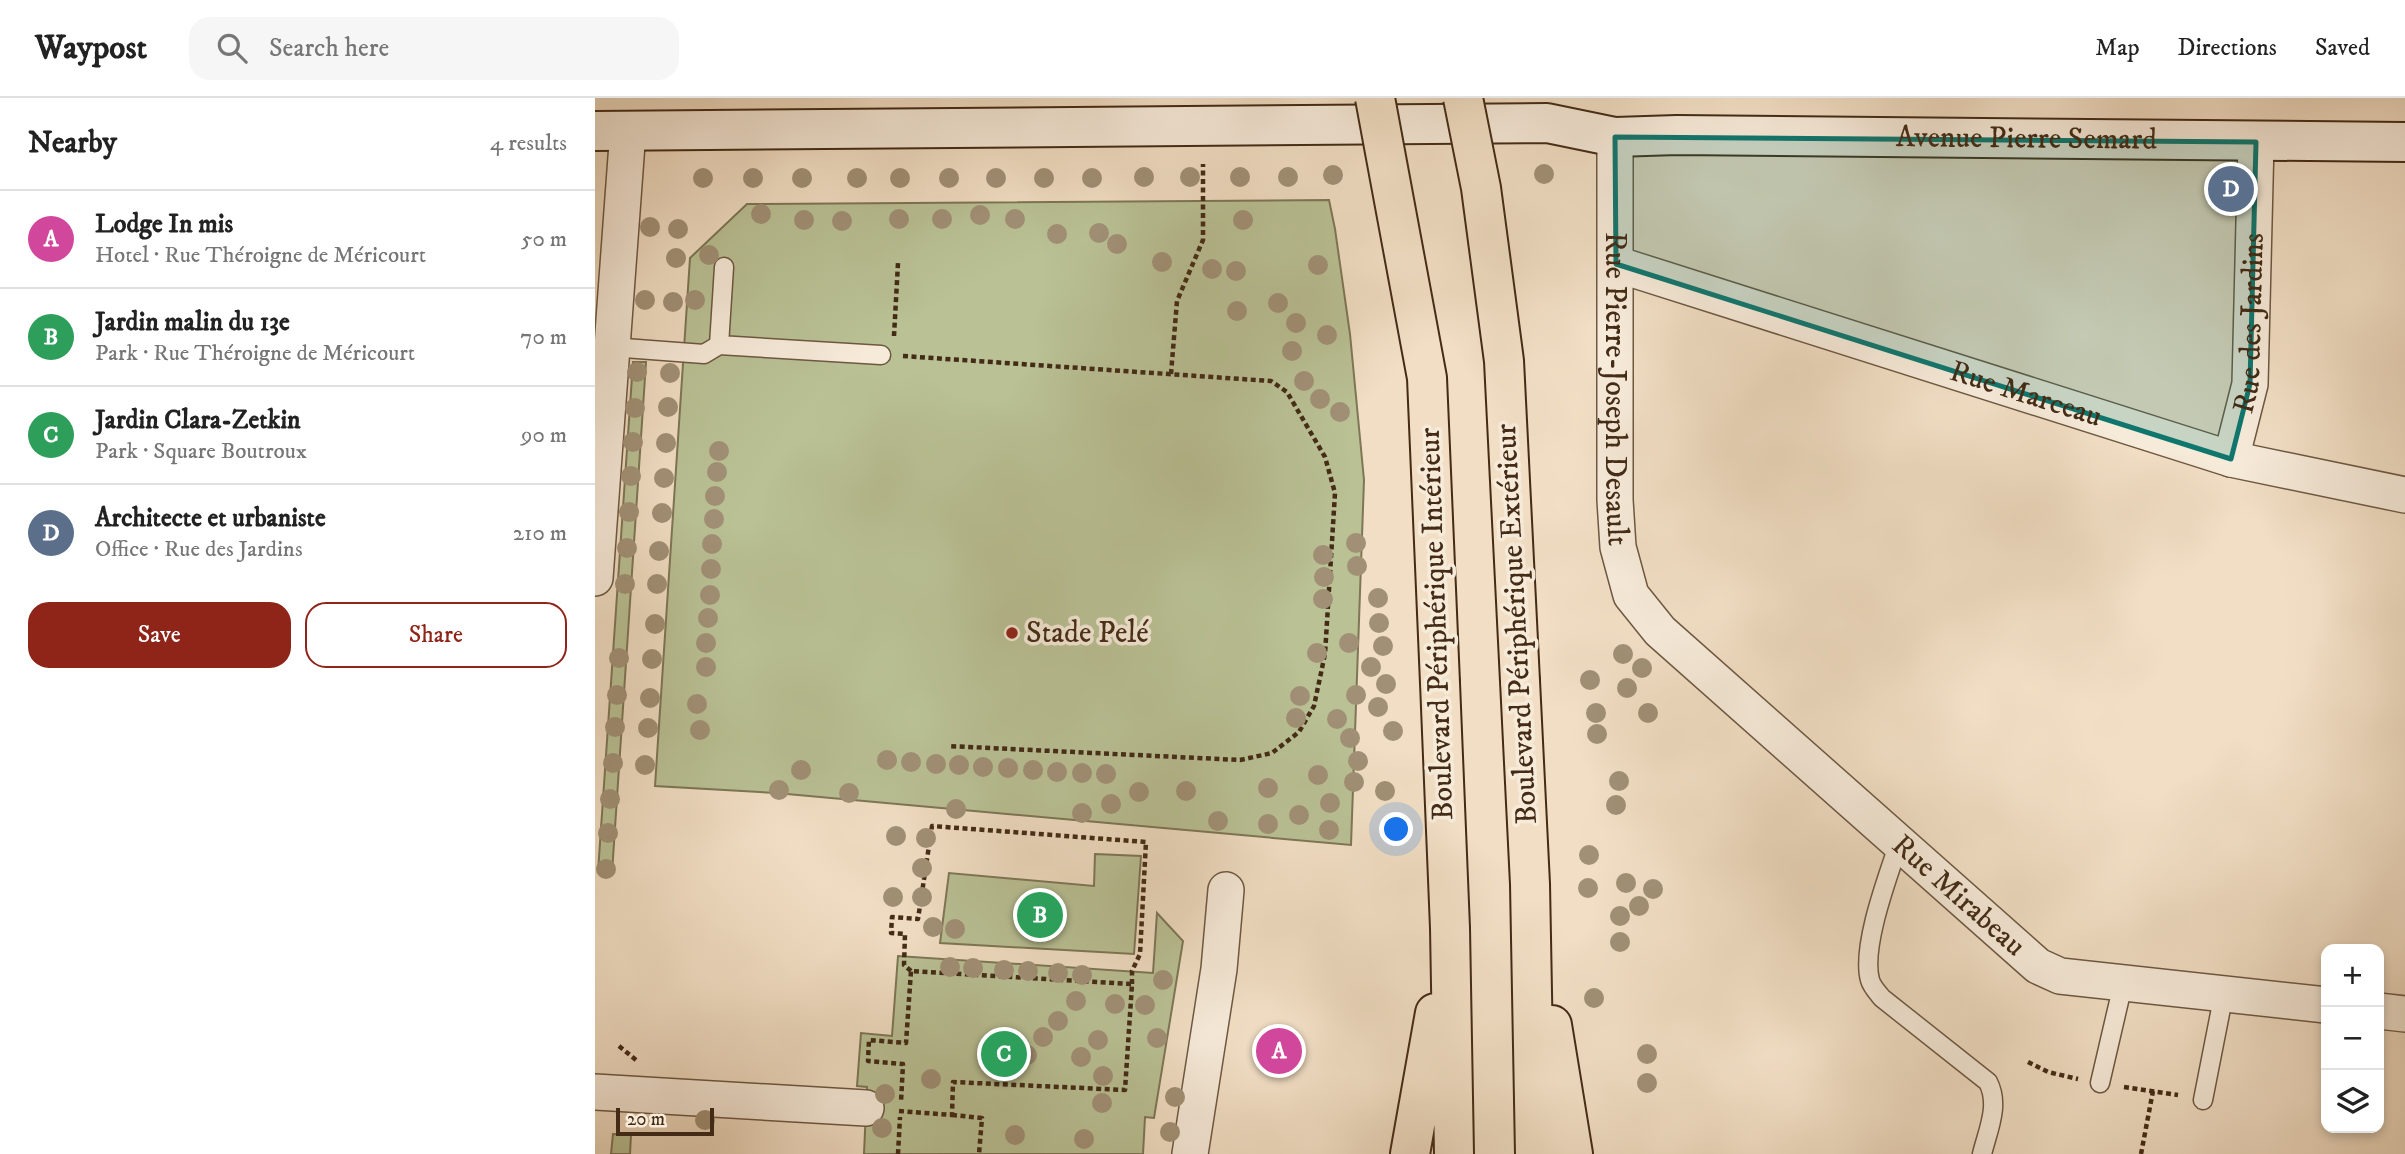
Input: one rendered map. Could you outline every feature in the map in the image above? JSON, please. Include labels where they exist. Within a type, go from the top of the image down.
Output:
[{"type":"highway","name":"Boulevard Périphérique Intérieur","points":[[1375,98],[1427,378],[1450,928],[1454,1154]]},
{"type":"highway","name":"Boulevard Périphérique Extérieur","points":[[1463,98],[1481,188],[1504,361],[1530,884],[1535,1154]]},
{"type":"highway","points":[[1530,884],[1573,1154]]},
{"type":"highway","points":[[1410,1154],[1450,928]]},
{"type":"street","name":"Avenue Pierre Semard","points":[[611,131],[1547,123],[1632,136],[2405,142]]},
{"type":"street","points":[[595,578],[611,342],[611,131]]},
{"type":"street","name":"Rue Pierre-Joseph Desault","points":[[1632,136],[1616,264],[1615,500],[1618,547],[1631,595],[1660,631]]},
{"type":"street","name":"Rue des Jardins","points":[[2231,459],[2250,384],[2256,142]]},
{"type":"street","name":"Rue Marceau","points":[[1616,264],[2231,459],[2405,495]]},
{"type":"street","points":[[595,279],[611,342]]},
{"type":"street","name":"Rue Mirabeau","points":[[1660,631],[2038,966],[2060,976],[2321,1004]]},
{"type":"street","points":[[1190,1154],[1219,969],[1226,890]]},
{"type":"street","points":[[2384,1012],[2405,1014]]},
{"type":"street","points":[[595,1092],[866,1108]]},
{"type":"lane","points":[[719,345],[724,267]]},
{"type":"lane","points":[[611,342],[704,354],[719,345],[889,351]]},
{"type":"lane","points":[[1899,843],[1870,942],[1870,983],[1882,998],[1988,1082],[1994,1094],[1994,1105],[1982,1154]]},
{"type":"lane","points":[[2100,1083],[2123,984]]},
{"type":"lane","points":[[2203,1100],[2224,993]]},
{"type":"path","points":[[1171,374],[1177,301],[1203,240],[1203,164]]},
{"type":"path","points":[[898,263],[889,351],[1271,381],[1287,392],[1325,457],[1335,493],[1325,654],[1314,706],[1299,732],[1272,754],[1240,761],[948,746]]},
{"type":"path","points":[[952,1115],[954,1082],[1125,1090],[1132,984],[1132,971],[1140,954],[1146,842],[932,826],[919,919],[892,917],[891,933],[905,934],[904,965],[911,971],[1132,984]]},
{"type":"path","points":[[894,1063],[868,1061],[869,1040],[907,1043],[911,971]]},
{"type":"path","points":[[619,1046],[636,1060]]},
{"type":"path","points":[[2141,1154],[2153,1091]]},
{"type":"path","points":[[866,1108],[982,1118],[979,1154]]},
{"type":"highlighted area","points":[[1615,137],[2256,142],[2250,384],[2231,459],[1616,264]]},
{"type":"green space","name":"Stade Pelé","points":[[1329,200],[1350,334],[1364,480],[1351,845],[776,793],[655,786],[690,258],[747,204]]},
{"type":"green space","points":[[633,362],[646,362],[612,873],[598,872]]},
{"type":"green space","points":[[1095,854],[1141,856],[1134,954],[940,943],[949,873],[1094,886]]},
{"type":"green space","points":[[1157,913],[1183,941],[1154,1118],[1145,1117],[1143,1154],[864,1154],[867,1087],[857,1086],[861,1033],[892,1036],[898,956],[1153,973]]},
{"type":"green space","points":[[613,1134],[631,1135],[630,1154],[611,1154]]},
{"type":"place","name":"Architecte et urbaniste","points":[[2231,189]]},
{"type":"place","name":"Stade Pelé","points":[[1012,633]]},
{"type":"place","name":"Jardin malin du 13e","points":[[1040,915]]},
{"type":"place","name":"Lodge In mis","points":[[1279,1051]]},
{"type":"place","name":"Jardin Clara-Zetkin","points":[[1004,1054]]}]
